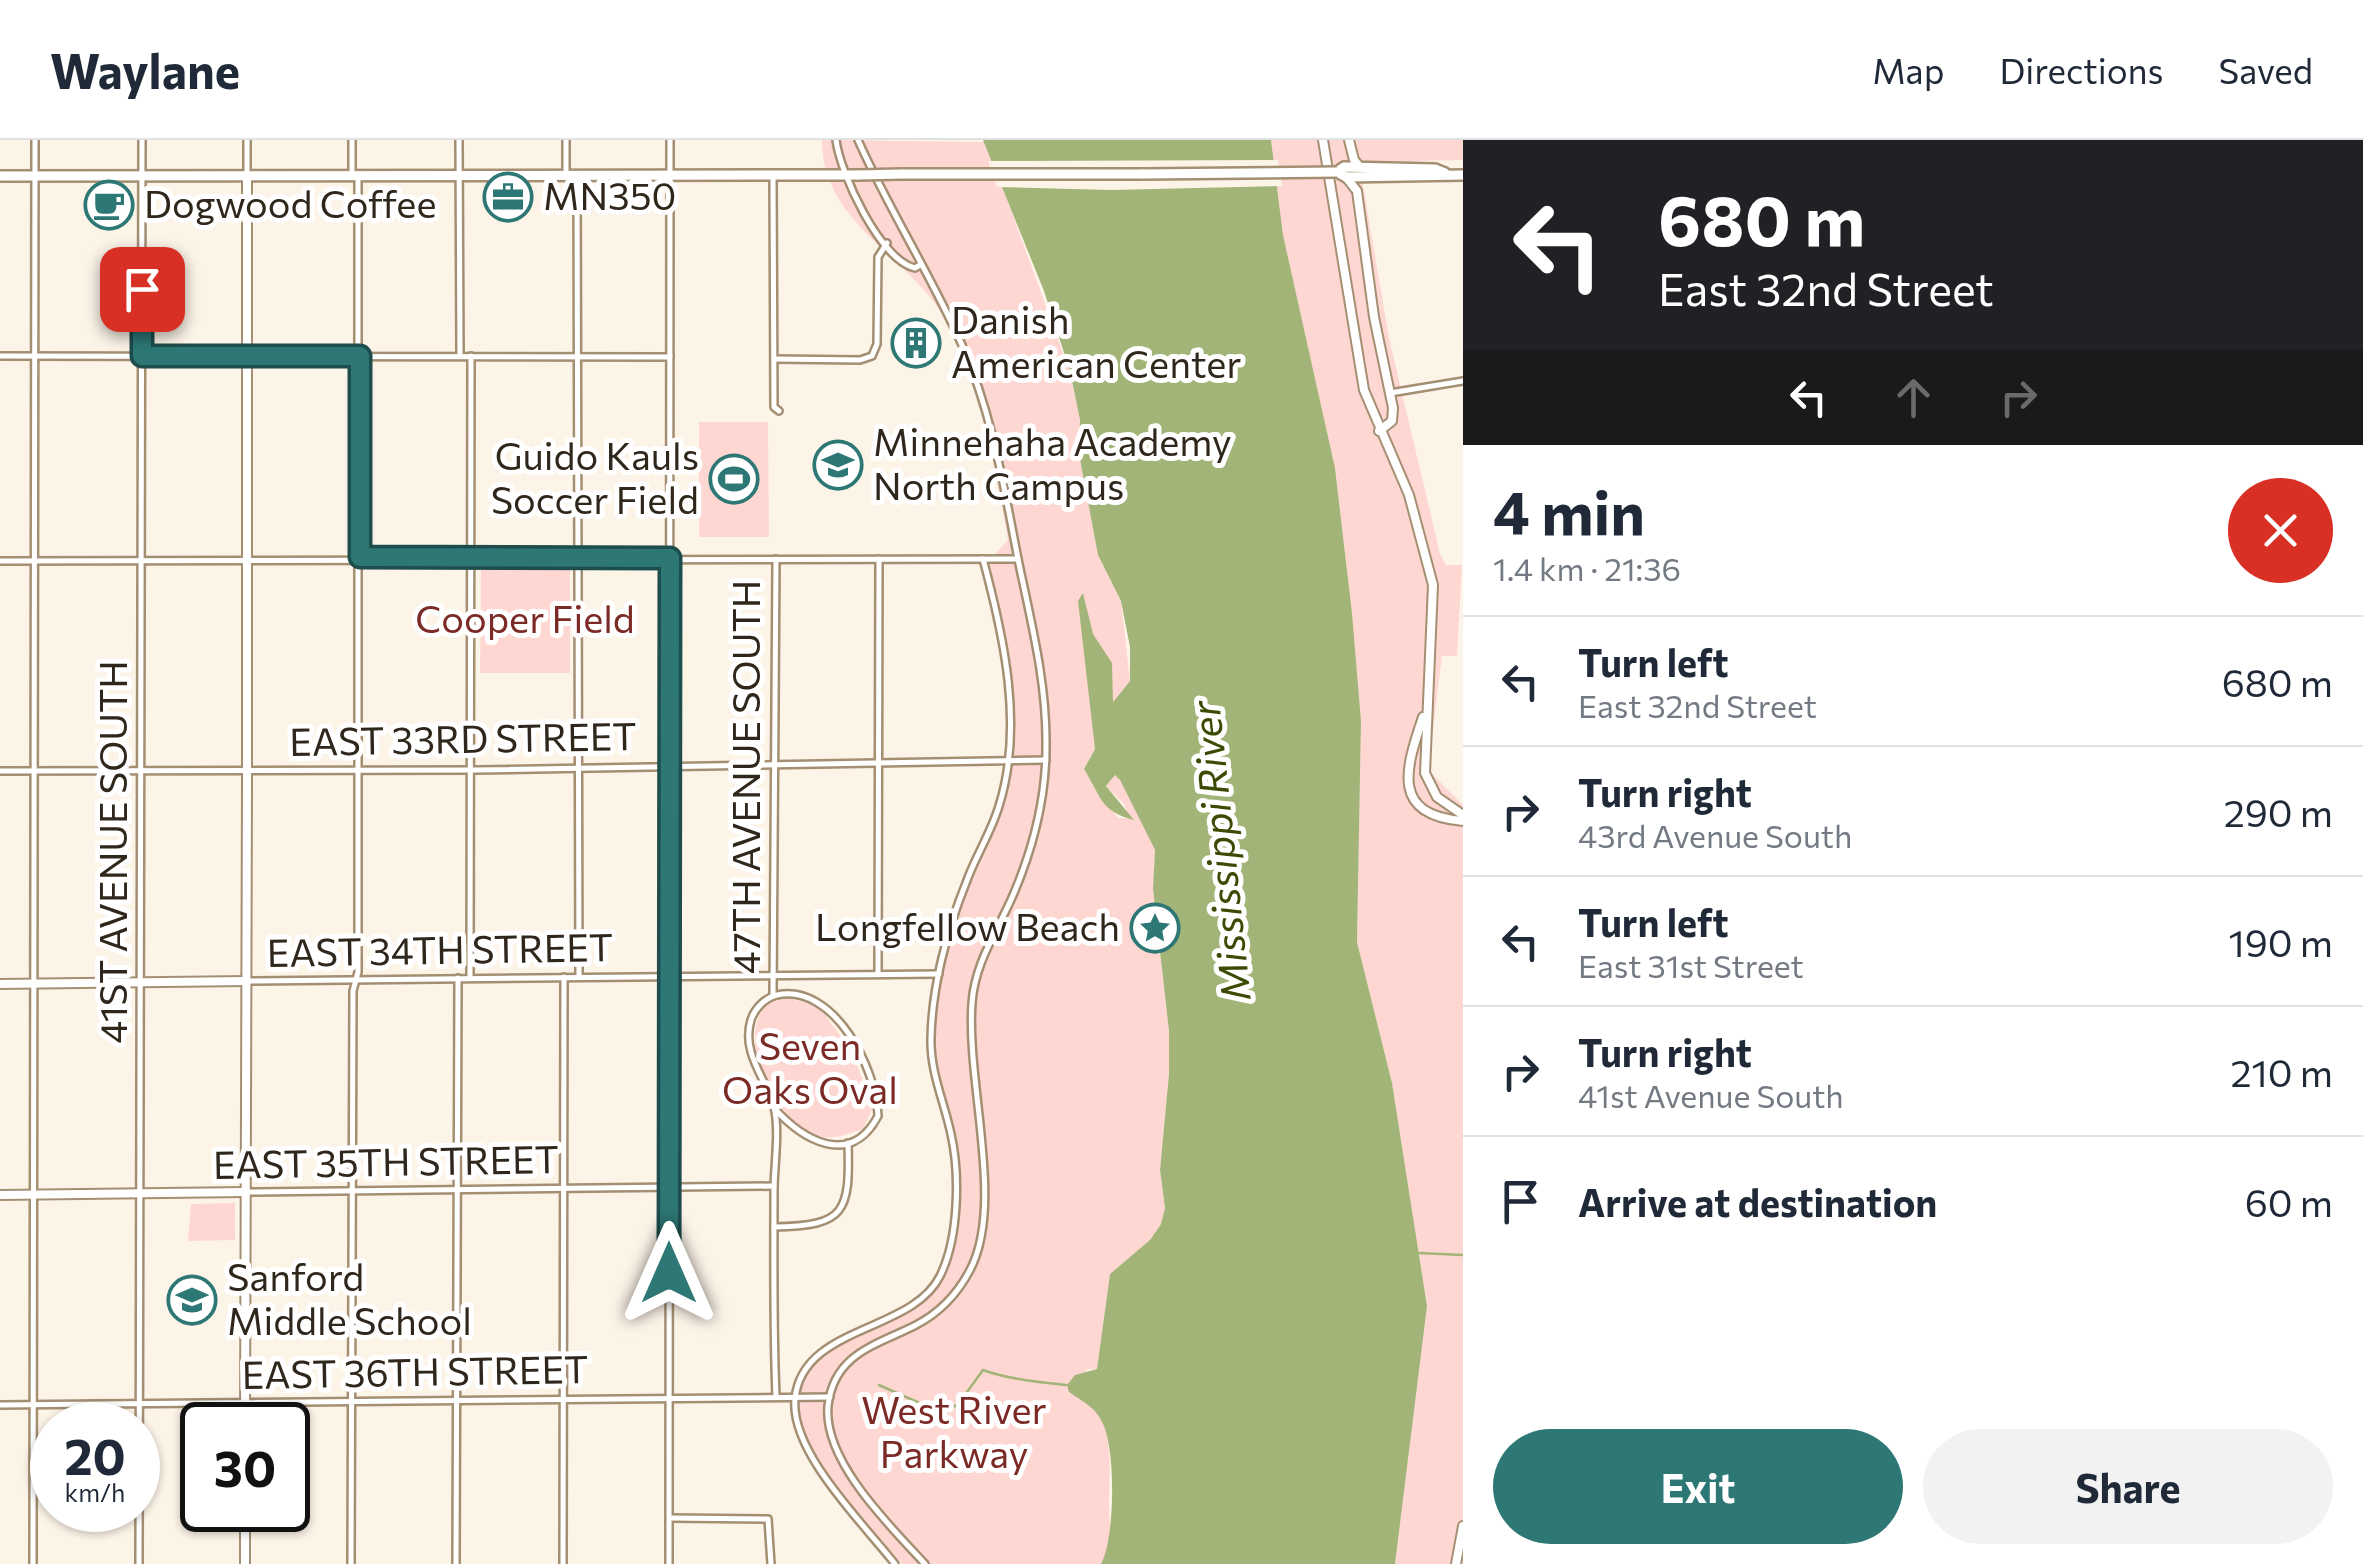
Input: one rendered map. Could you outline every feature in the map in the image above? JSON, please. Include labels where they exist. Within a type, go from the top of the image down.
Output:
[{"type":"main road","points":[[0,176],[670,178],[1365,173],[1435,169],[1463,175]]},
{"type":"street","points":[[34,1402],[36,140]]},
{"type":"street","name":"41ST AVENUE SOUTH","points":[[140,1402],[142,140]]},
{"type":"street","points":[[245,1402],[246,140]]},
{"type":"street","points":[[351,1564],[353,991],[357,980],[360,769],[360,356],[352,140]]},
{"type":"street","points":[[459,140],[460,356]]},
{"type":"street","points":[[566,140],[578,356],[579,977]]},
{"type":"street","points":[[669,1564],[670,140]]},
{"type":"street","points":[[836,140],[844,176],[858,203],[907,266],[921,265]]},
{"type":"street","points":[[858,140],[962,343],[980,392],[1043,683],[1046,760],[1032,843],[974,988],[972,1064],[986,1200],[979,1252],[966,1277],[941,1308],[916,1326],[860,1351],[838,1376],[830,1397],[829,1427],[837,1452],[891,1528],[925,1564]]},
{"type":"street","points":[[1323,140],[1354,349],[1379,431],[1409,495],[1434,586],[1425,712],[1427,780],[1437,797],[1463,818]]},
{"type":"street","points":[[1349,140],[1352,154],[1365,173],[1357,191]]},
{"type":"street","points":[[1352,154],[1342,172],[1357,191],[1394,417],[1379,431]]},
{"type":"street","points":[[774,177],[774,407],[779,410]]},
{"type":"street","points":[[775,359],[872,356],[877,344],[878,256],[887,244]]},
{"type":"street","points":[[0,356],[670,357]]},
{"type":"street","points":[[470,978],[471,356]]},
{"type":"street","points":[[1390,393],[1463,381]]},
{"type":"street","points":[[0,561],[247,551],[360,557],[1018,559]]},
{"type":"street","name":"47TH AVENUE SOUTH","points":[[774,996],[776,559]]},
{"type":"street","points":[[878,974],[880,559]]},
{"type":"street","points":[[895,1564],[810,1453],[797,1426],[795,1397],[802,1378],[827,1350],[926,1297],[946,1260],[954,1160],[930,1042],[940,973],[966,880],[1000,806],[1009,761],[1005,665],[983,559]]},
{"type":"street","points":[[1425,712],[1408,779],[1411,799],[1429,815],[1463,818]]},
{"type":"street","name":"EAST 33RD STREET","points":[[0,771],[142,770],[248,776],[360,769],[1046,760]]},
{"type":"street","name":"EAST 34TH STREET","points":[[0,984],[940,973]]},
{"type":"street","points":[[563,1564],[564,977]]},
{"type":"street","points":[[456,1564],[458,978]]},
{"type":"street","points":[[802,995],[820,1002],[866,1068],[878,1116],[865,1133],[848,1142],[828,1144],[806,1138],[774,1108],[753,1062],[750,1034],[757,1009],[774,996],[802,995]]},
{"type":"street","points":[[774,1108],[776,1397]]},
{"type":"street","points":[[774,1227],[818,1226],[838,1214],[848,1197],[848,1142]]},
{"type":"street","name":"EAST 35TH STREET","points":[[0,1195],[774,1186]]},
{"type":"street","name":"EAST 36TH STREET","points":[[245,1402],[830,1397]]},
{"type":"street","name":"EAST 36TH STREET","points":[[0,1405],[30,1405]]},
{"type":"street","points":[[670,1518],[763,1518],[769,1522],[772,1564]]},
{"type":"street","points":[[1456,1564],[1463,1526]]},
{"type":"street","points":[[33,1532],[33,1564]]},
{"type":"street","name":"41ST AVENUE SOUTH","points":[[139,1532],[139,1564]]},
{"type":"street","points":[[245,1532],[245,1564]]},
{"type":"green space","name":"West River Parkway","points":[[822,140],[986,142],[1070,372],[1080,420],[1079,454],[1098,555],[1121,601],[1130,681],[1113,702],[1083,594],[1095,749],[1084,769],[1118,818],[1128,818],[1125,805],[1106,786],[1115,775],[1120,780],[1155,850],[1153,889],[1169,1031],[1169,1074],[1160,1170],[1165,1208],[1161,1224],[1150,1240],[1110,1274],[1097,1369],[1087,1369],[1075,1396],[1097,1413],[1107,1438],[1110,1530],[1101,1564],[902,1564],[837,1487],[809,1442],[801,1420],[799,1400],[806,1377],[821,1359],[914,1308],[933,1292],[952,1256],[959,1223],[960,1169],[936,1053],[938,1000],[957,916],[1003,809],[1015,748],[1009,654],[987,563],[1008,540],[985,426],[968,371],[945,319],[929,296],[870,237],[836,194],[826,169]]},
{"type":"green space","points":[[1271,140],[1463,140],[1463,160],[1359,162],[1389,338],[1440,554],[1446,565],[1462,565],[1457,656],[1442,656],[1428,770],[1463,805],[1463,1564],[1395,1564],[1427,1306],[1392,1083],[1357,942],[1361,721],[1352,613],[1335,468],[1283,235]]},
{"type":"green space","name":"Guido Kauls Soccer Field","points":[[699,422],[768,422],[769,537],[699,537]]},
{"type":"green space","name":"Cooper Field","points":[[481,567],[570,567],[570,673],[480,673]]},
{"type":"green space","name":"Seven Oaks Oval","points":[[787,998],[818,1005],[852,1052],[873,1108],[863,1129],[835,1137],[817,1136],[801,1129],[774,1098],[757,1057],[755,1037],[758,1018],[768,1003]]},
{"type":"green space","points":[[235,1203],[235,1240],[188,1241],[191,1204]]},
{"type":"water","name":"Mississippi River","points":[[983,140],[1271,140],[1283,235],[1335,468],[1352,613],[1361,721],[1357,942],[1392,1083],[1427,1306],[1395,1564],[1101,1564],[1111,1516],[1112,1474],[1107,1437],[1097,1413],[1069,1392],[1067,1385],[1075,1375],[1097,1369],[1110,1274],[1150,1240],[1161,1224],[1165,1208],[1160,1170],[1169,1031],[1153,889],[1155,850],[1120,780],[1115,775],[1106,786],[1134,820],[1108,808],[1084,769],[1095,749],[1078,601],[1083,593],[1093,634],[1112,663],[1113,702],[1130,681],[1130,647],[1121,601],[1098,555],[1079,454],[1080,420],[1070,371],[1044,291]]},
{"type":"pier","points":[[1278,160],[1282,186],[1111,190],[997,187],[988,161]]},
{"type":"waterway","points":[[1419,1253],[1463,1255]]},
{"type":"waterway","points":[[879,1385],[944,1414],[959,1403],[983,1370],[1066,1385]]},
{"type":"place","name":"MN350","points":[[508,197]]},
{"type":"place","name":"Dogwood Coffee","points":[[109,205]]},
{"type":"place","name":"Danish American Center","points":[[916,343]]},
{"type":"place","name":"Minnehaha Academy North Campus","points":[[838,465]]},
{"type":"place","name":"Guido Kauls Soccer Field","points":[[734,479]]},
{"type":"place","name":"Longfellow Beach","points":[[1155,928]]},
{"type":"place","name":"Sanford Middle School","points":[[192,1300]]},
{"type":"route","points":[[142,289],[142,356],[360,356],[360,557],[670,558],[669,1273]]}]
